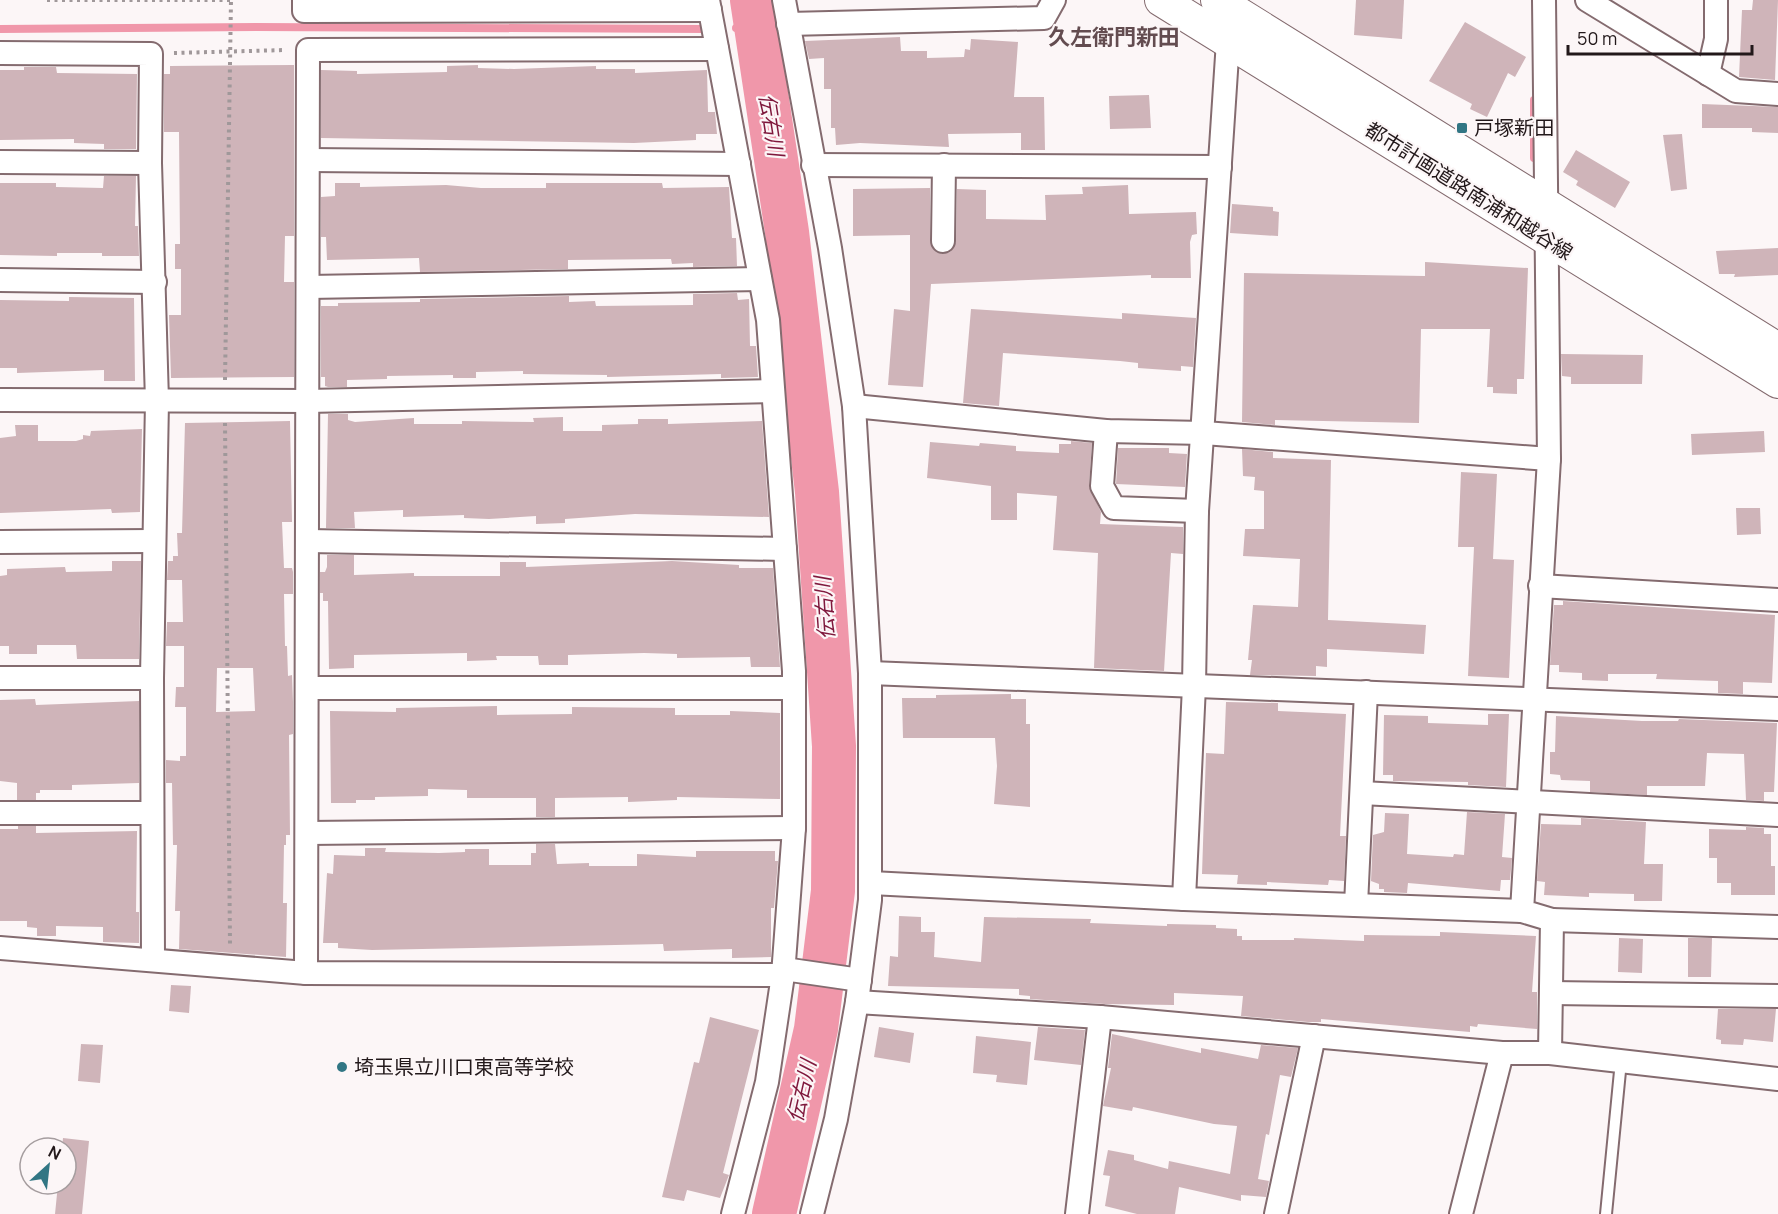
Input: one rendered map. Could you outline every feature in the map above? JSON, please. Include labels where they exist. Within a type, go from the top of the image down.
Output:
[{"type":"street","points":[[304,0],[304,11],[709,5],[768,320],[794,688],[794,828],[784,972],[767,1082],[733,1214]]},
{"type":"street","points":[[784,0],[830,248],[854,405],[870,673],[871,883],[859,991],[836,1119],[812,1214]]},
{"type":"street","points":[[788,24],[1044,18],[1054,0]]},
{"type":"street","name":"都市計画道路南浦和越谷線","points":[[1161,0],[1778,382]]},
{"type":"street","name":"都市計画道路南浦和越谷線","points":[[1217,0],[1778,349]]},
{"type":"street","points":[[1522,911],[1548,459],[1548,240],[1544,0]]},
{"type":"street","points":[[1587,0],[1736,91],[1778,94]]},
{"type":"street","points":[[1708,74],[1716,39],[1716,0]]},
{"type":"street","points":[[1184,899],[1194,686],[1197,511],[1204,433],[1228,41]]},
{"type":"street","points":[[306,973],[308,50],[717,49]]},
{"type":"street","points":[[0,53],[151,54],[150,163],[158,401],[153,541],[153,960]]},
{"type":"street","points":[[309,160],[739,164]]},
{"type":"street","points":[[0,162],[150,163]]},
{"type":"street","points":[[813,165],[1220,167]]},
{"type":"street","points":[[943,241],[944,165]]},
{"type":"street","points":[[309,287],[760,279]]},
{"type":"street","points":[[0,280],[155,282]]},
{"type":"street","points":[[0,400],[307,401],[773,391]]},
{"type":"street","points":[[854,405],[1106,431],[1204,433],[1548,459]]},
{"type":"street","points":[[1106,431],[1102,486],[1114,508],[1197,511]]},
{"type":"street","points":[[0,542],[153,541]]},
{"type":"street","points":[[308,541],[785,549]]},
{"type":"street","points":[[1540,586],[1778,600]]},
{"type":"street","points":[[870,673],[1778,709]]},
{"type":"street","points":[[0,678],[152,678]]},
{"type":"street","points":[[307,688],[794,688]]},
{"type":"street","points":[[1356,905],[1366,692]]},
{"type":"street","points":[[1362,793],[1778,815]]},
{"type":"street","points":[[0,813],[152,813]]},
{"type":"street","points":[[308,832],[794,828]]},
{"type":"street","points":[[871,883],[1184,899],[1522,911],[1552,920],[1778,927]]},
{"type":"street","points":[[1550,1053],[1552,920]]},
{"type":"street","points":[[0,948],[306,973],[784,972],[859,991],[1100,1017],[1502,1053],[1550,1053],[1778,1079]]},
{"type":"street","points":[[1551,993],[1778,996]]},
{"type":"street","points":[[1077,1214],[1100,1017]]},
{"type":"street","points":[[1276,1214],[1314,1036]]},
{"type":"street","points":[[1461,1214],[1502,1053]]},
{"type":"lane","points":[[1606,1214],[1621,1061]]},
{"type":"path","points":[[47,0],[231,0],[224,401],[230,968]]},
{"type":"path","points":[[151,54],[308,50]]},
{"type":"building","points":[[1356,0],[1404,0],[1402,39],[1354,35]]},
{"type":"building","points":[[1753,0],[1778,0],[1775,80],[1739,77],[1742,10],[1752,10]]},
{"type":"building","points":[[1465,22],[1526,57],[1515,77],[1508,73],[1487,117],[1470,109],[1472,104],[1429,81]]},
{"type":"building","points":[[900,37],[901,51],[927,51],[927,58],[964,57],[965,49],[970,50],[971,39],[1018,42],[1014,97],[1044,97],[1045,150],[1021,150],[1021,133],[948,134],[949,147],[860,143],[836,145],[835,128],[831,128],[831,89],[824,89],[824,58],[809,59],[805,41]]},
{"type":"building","points":[[294,65],[294,236],[285,236],[284,282],[294,282],[294,377],[171,378],[169,315],[181,315],[181,269],[175,269],[175,244],[180,244],[179,132],[164,132],[164,74],[170,74],[170,66]]},
{"type":"building","points":[[478,65],[478,68],[514,69],[596,66],[596,69],[635,69],[635,73],[707,70],[708,112],[715,112],[717,134],[696,134],[696,140],[634,143],[321,138],[321,70],[357,71],[357,74],[447,72],[447,66]]},
{"type":"building","points":[[24,67],[56,67],[57,73],[137,74],[136,149],[104,149],[104,144],[74,143],[74,139],[0,140],[0,70],[24,70]]},
{"type":"building","points":[[1149,95],[1151,128],[1110,129],[1109,96]]},
{"type":"building","points":[[1702,104],[1778,107],[1778,133],[1752,132],[1752,128],[1702,128]]},
{"type":"building","points":[[1682,134],[1687,189],[1671,191],[1663,135]]},
{"type":"building","points":[[1576,150],[1630,182],[1615,208],[1576,185],[1578,181],[1563,172]]},
{"type":"building","points":[[104,176],[136,176],[135,226],[138,226],[139,256],[102,256],[102,253],[57,253],[57,256],[0,255],[0,183],[56,183],[56,187],[103,188]]},
{"type":"building","points":[[335,183],[360,183],[360,187],[446,185],[481,188],[546,188],[546,183],[662,183],[663,188],[729,187],[732,238],[736,238],[737,266],[693,267],[693,263],[672,264],[671,259],[568,260],[568,269],[420,272],[419,258],[327,260],[326,237],[321,237],[321,197],[335,196]]},
{"type":"building","points":[[1128,185],[1129,214],[1196,212],[1197,234],[1192,235],[1190,242],[1191,278],[1151,278],[1151,275],[931,284],[923,387],[888,385],[894,309],[910,311],[910,235],[853,236],[853,189],[930,188],[930,241],[936,252],[943,254],[950,252],[956,242],[957,189],[986,190],[986,219],[1046,220],[1045,195],[1083,194],[1082,187]]},
{"type":"building","points":[[1232,204],[1273,207],[1273,211],[1279,212],[1278,236],[1230,233]]},
{"type":"building","points":[[1778,248],[1778,275],[1734,277],[1735,274],[1719,274],[1716,251]]},
{"type":"building","points":[[1425,262],[1528,268],[1524,379],[1517,379],[1517,394],[1493,393],[1493,387],[1487,387],[1490,329],[1421,329],[1419,423],[1275,420],[1275,425],[1242,422],[1244,273],[1425,276]]},
{"type":"building","points":[[737,293],[738,300],[749,299],[750,346],[756,346],[758,377],[721,378],[721,374],[607,377],[607,375],[523,374],[523,371],[476,372],[476,378],[453,378],[453,375],[387,376],[387,379],[347,380],[347,387],[328,387],[325,386],[325,377],[321,377],[321,306],[338,306],[338,303],[420,302],[420,299],[569,296],[569,302],[595,301],[596,306],[693,305],[693,294]]},
{"type":"building","points":[[69,297],[134,298],[135,381],[104,381],[104,370],[17,373],[17,368],[0,368],[0,300],[69,301]]},
{"type":"building","points":[[971,309],[1122,319],[1122,313],[1196,318],[1193,367],[1181,366],[1181,371],[1138,368],[1138,363],[1120,361],[1003,353],[999,406],[963,403]]},
{"type":"building","points":[[1561,354],[1643,355],[1642,384],[1571,384],[1571,377],[1562,376]]},
{"type":"building","points":[[328,414],[348,414],[348,420],[355,422],[414,418],[414,424],[462,424],[462,421],[534,422],[533,418],[563,417],[563,431],[602,431],[602,425],[638,424],[638,419],[668,419],[668,424],[762,421],[769,517],[635,514],[565,519],[565,523],[536,524],[536,516],[489,519],[464,518],[464,515],[403,517],[403,510],[354,512],[355,528],[326,528]]},
{"type":"building","points":[[290,421],[292,522],[282,522],[284,568],[292,568],[293,572],[293,594],[284,594],[285,646],[287,646],[288,676],[292,675],[293,702],[293,734],[289,735],[290,835],[286,835],[286,845],[284,845],[283,903],[287,903],[286,957],[179,949],[180,911],[175,911],[177,845],[173,845],[172,783],[166,783],[166,760],[180,761],[180,756],[186,756],[186,707],[175,707],[176,687],[184,687],[184,646],[166,646],[167,622],[183,622],[182,580],[167,580],[168,561],[173,561],[173,556],[178,556],[177,533],[182,533],[185,423]],"holes":[[[217,668],[253,668],[255,711],[216,712]]]},
{"type":"building","points":[[15,425],[38,425],[38,441],[76,441],[83,439],[83,435],[90,436],[91,431],[142,429],[140,512],[112,513],[111,509],[0,513],[0,438],[16,436]]},
{"type":"building","points":[[1764,431],[1765,452],[1692,455],[1691,434]]},
{"type":"building","points":[[1071,441],[1092,443],[1089,486],[1101,512],[1100,524],[1183,527],[1183,554],[1171,553],[1164,671],[1094,668],[1098,553],[1053,550],[1057,496],[1017,493],[1017,520],[991,520],[991,486],[927,478],[930,442],[1016,446],[1016,451],[1059,453],[1059,444],[1071,444]]},
{"type":"building","points":[[1118,448],[1169,448],[1169,453],[1187,454],[1185,487],[1116,484]]},
{"type":"building","points":[[1242,449],[1273,452],[1273,458],[1331,460],[1328,620],[1426,625],[1424,654],[1327,649],[1327,667],[1316,666],[1316,676],[1250,675],[1252,660],[1248,660],[1253,605],[1298,607],[1300,559],[1243,556],[1245,529],[1264,529],[1264,491],[1254,490],[1255,477],[1243,476]]},
{"type":"building","points":[[1461,472],[1497,474],[1493,559],[1514,560],[1509,678],[1468,676],[1474,547],[1458,547]]},
{"type":"building","points":[[1736,508],[1760,508],[1761,534],[1737,535]]},
{"type":"building","points":[[327,555],[354,555],[354,575],[414,573],[414,576],[500,576],[500,562],[526,562],[526,567],[672,561],[739,565],[739,568],[773,568],[780,667],[751,667],[750,657],[677,658],[677,654],[644,653],[568,655],[568,665],[539,665],[538,656],[496,656],[497,660],[467,661],[467,653],[354,655],[354,668],[329,669],[328,601],[323,601],[323,593],[320,593],[320,572],[325,572]]},
{"type":"building","points":[[112,561],[141,561],[139,659],[77,659],[76,645],[37,645],[37,654],[9,654],[9,646],[0,646],[0,576],[7,575],[7,569],[65,567],[66,572],[112,571]]},
{"type":"building","points":[[1563,601],[1775,615],[1772,683],[1743,682],[1743,694],[1718,693],[1718,681],[1656,679],[1657,674],[1608,674],[1608,681],[1582,680],[1582,673],[1559,672],[1559,665],[1550,665],[1554,605],[1563,605]]},
{"type":"building","points":[[1011,694],[1011,699],[1026,699],[1026,724],[1030,724],[1030,807],[994,804],[997,766],[995,738],[903,738],[902,698]]},
{"type":"building","points":[[35,699],[36,705],[139,701],[139,783],[72,785],[72,790],[40,790],[40,793],[36,793],[36,800],[17,800],[17,783],[0,781],[0,700]]},
{"type":"building","points":[[1226,702],[1278,703],[1278,711],[1346,714],[1340,836],[1346,836],[1344,881],[1329,880],[1328,885],[1267,882],[1267,885],[1237,884],[1238,875],[1202,874],[1206,753],[1224,754]]},
{"type":"building","points":[[497,706],[497,715],[572,714],[572,707],[675,708],[675,715],[730,715],[730,711],[780,713],[780,799],[677,797],[677,800],[628,802],[628,797],[555,798],[555,817],[536,817],[536,798],[467,798],[467,790],[428,789],[428,796],[375,797],[375,800],[356,800],[356,803],[331,803],[330,711],[396,712],[396,708]]},
{"type":"building","points":[[1488,714],[1509,714],[1506,787],[1468,785],[1468,782],[1393,781],[1393,775],[1383,775],[1384,715],[1428,716],[1428,723],[1488,725]]},
{"type":"building","points":[[1556,716],[1642,721],[1678,721],[1679,719],[1777,723],[1774,792],[1764,792],[1764,801],[1746,800],[1744,754],[1707,753],[1705,786],[1647,786],[1647,795],[1590,792],[1590,781],[1561,780],[1560,775],[1550,774],[1550,752],[1555,752]]},
{"type":"building","points":[[1467,812],[1505,814],[1502,857],[1512,858],[1510,880],[1501,880],[1500,891],[1408,883],[1407,893],[1384,892],[1384,889],[1379,889],[1379,884],[1371,881],[1373,835],[1384,832],[1385,813],[1409,814],[1407,854],[1453,857],[1454,854],[1464,855]]},
{"type":"building","points":[[1581,818],[1646,822],[1644,864],[1663,864],[1662,901],[1634,901],[1634,894],[1589,893],[1589,897],[1544,895],[1545,882],[1537,881],[1541,824],[1581,825]]},
{"type":"building","points":[[18,826],[36,826],[36,833],[137,831],[136,912],[139,912],[139,943],[103,942],[103,927],[56,926],[56,936],[37,936],[37,928],[27,927],[27,921],[0,921],[0,829],[18,829]]},
{"type":"building","points":[[1746,827],[1764,828],[1764,834],[1771,834],[1771,866],[1775,866],[1775,895],[1731,895],[1731,883],[1717,883],[1717,858],[1709,858],[1709,829],[1746,830]]},
{"type":"building","points":[[536,844],[555,844],[557,864],[589,863],[589,866],[637,866],[637,854],[696,857],[696,851],[775,851],[775,861],[778,861],[774,908],[771,908],[771,957],[732,958],[732,949],[664,951],[663,944],[372,950],[338,948],[338,943],[323,943],[327,873],[333,874],[334,855],[365,856],[365,848],[386,848],[385,852],[439,853],[465,852],[465,849],[489,849],[489,865],[531,865],[531,853],[536,853]]},
{"type":"building","points":[[899,916],[921,917],[921,932],[935,932],[934,957],[981,962],[984,917],[1091,919],[1090,923],[1167,926],[1167,924],[1216,925],[1216,928],[1237,929],[1237,936],[1242,936],[1242,940],[1294,940],[1294,938],[1364,941],[1364,935],[1440,936],[1440,932],[1536,936],[1532,992],[1537,992],[1537,1029],[1478,1024],[1477,1027],[1470,1026],[1470,1032],[1321,1019],[1321,1022],[1308,1022],[1241,1016],[1243,996],[1174,993],[1174,1005],[1105,1004],[1030,999],[1030,996],[1019,995],[1019,989],[888,986],[890,956],[898,957]]},
{"type":"building","points":[[1619,938],[1643,939],[1642,973],[1618,972]]},
{"type":"building","points":[[1688,938],[1712,938],[1711,977],[1688,977]]},
{"type":"building","points":[[171,985],[191,986],[189,1013],[169,1011]]},
{"type":"building","points":[[1718,1009],[1776,1009],[1773,1042],[1744,1039],[1743,1045],[1721,1044],[1721,1040],[1716,1039]]},
{"type":"building","points":[[710,1017],[759,1030],[723,1173],[729,1175],[720,1198],[687,1190],[684,1201],[662,1197],[694,1062],[699,1063]]},
{"type":"building","points":[[879,1027],[914,1033],[910,1063],[874,1057]]},
{"type":"building","points":[[1038,1027],[1085,1030],[1081,1065],[1034,1060]]},
{"type":"building","points":[[1112,1034],[1201,1053],[1201,1048],[1258,1059],[1261,1045],[1298,1048],[1291,1077],[1280,1075],[1269,1135],[1266,1134],[1258,1179],[1269,1181],[1266,1197],[1241,1195],[1241,1201],[1179,1187],[1175,1214],[1137,1214],[1105,1206],[1110,1176],[1103,1175],[1108,1150],[1134,1155],[1134,1160],[1168,1169],[1169,1161],[1230,1174],[1237,1126],[1214,1124],[1133,1107],[1132,1111],[1103,1106],[1111,1068],[1108,1068]]},
{"type":"building","points":[[976,1036],[1031,1042],[1027,1085],[996,1082],[997,1075],[973,1073]]},
{"type":"building","points":[[81,1044],[103,1045],[100,1083],[78,1081]]},
{"type":"building","points":[[78,1140],[89,1141],[82,1214],[55,1214],[57,1196],[78,1196]]},
{"type":"waterway","name":"伝右川","points":[[752,0],[787,232],[817,492],[834,746],[833,891],[816,1029],[774,1214]]},
{"type":"waterway","points":[[0,29],[256,27],[707,29]]},
{"type":"waterway","points":[[736,28],[758,27]]},
{"type":"waterway","points":[[1534,100],[1534,158]]},
{"type":"place","name":"戸塚新田","points":[[1462,128]]},
{"type":"place","name":"埼玉県立川口東高等学校","points":[[342,1067]]},
{"type":"district","name":"久左衛門新田","points":[[1114,37]]}]
